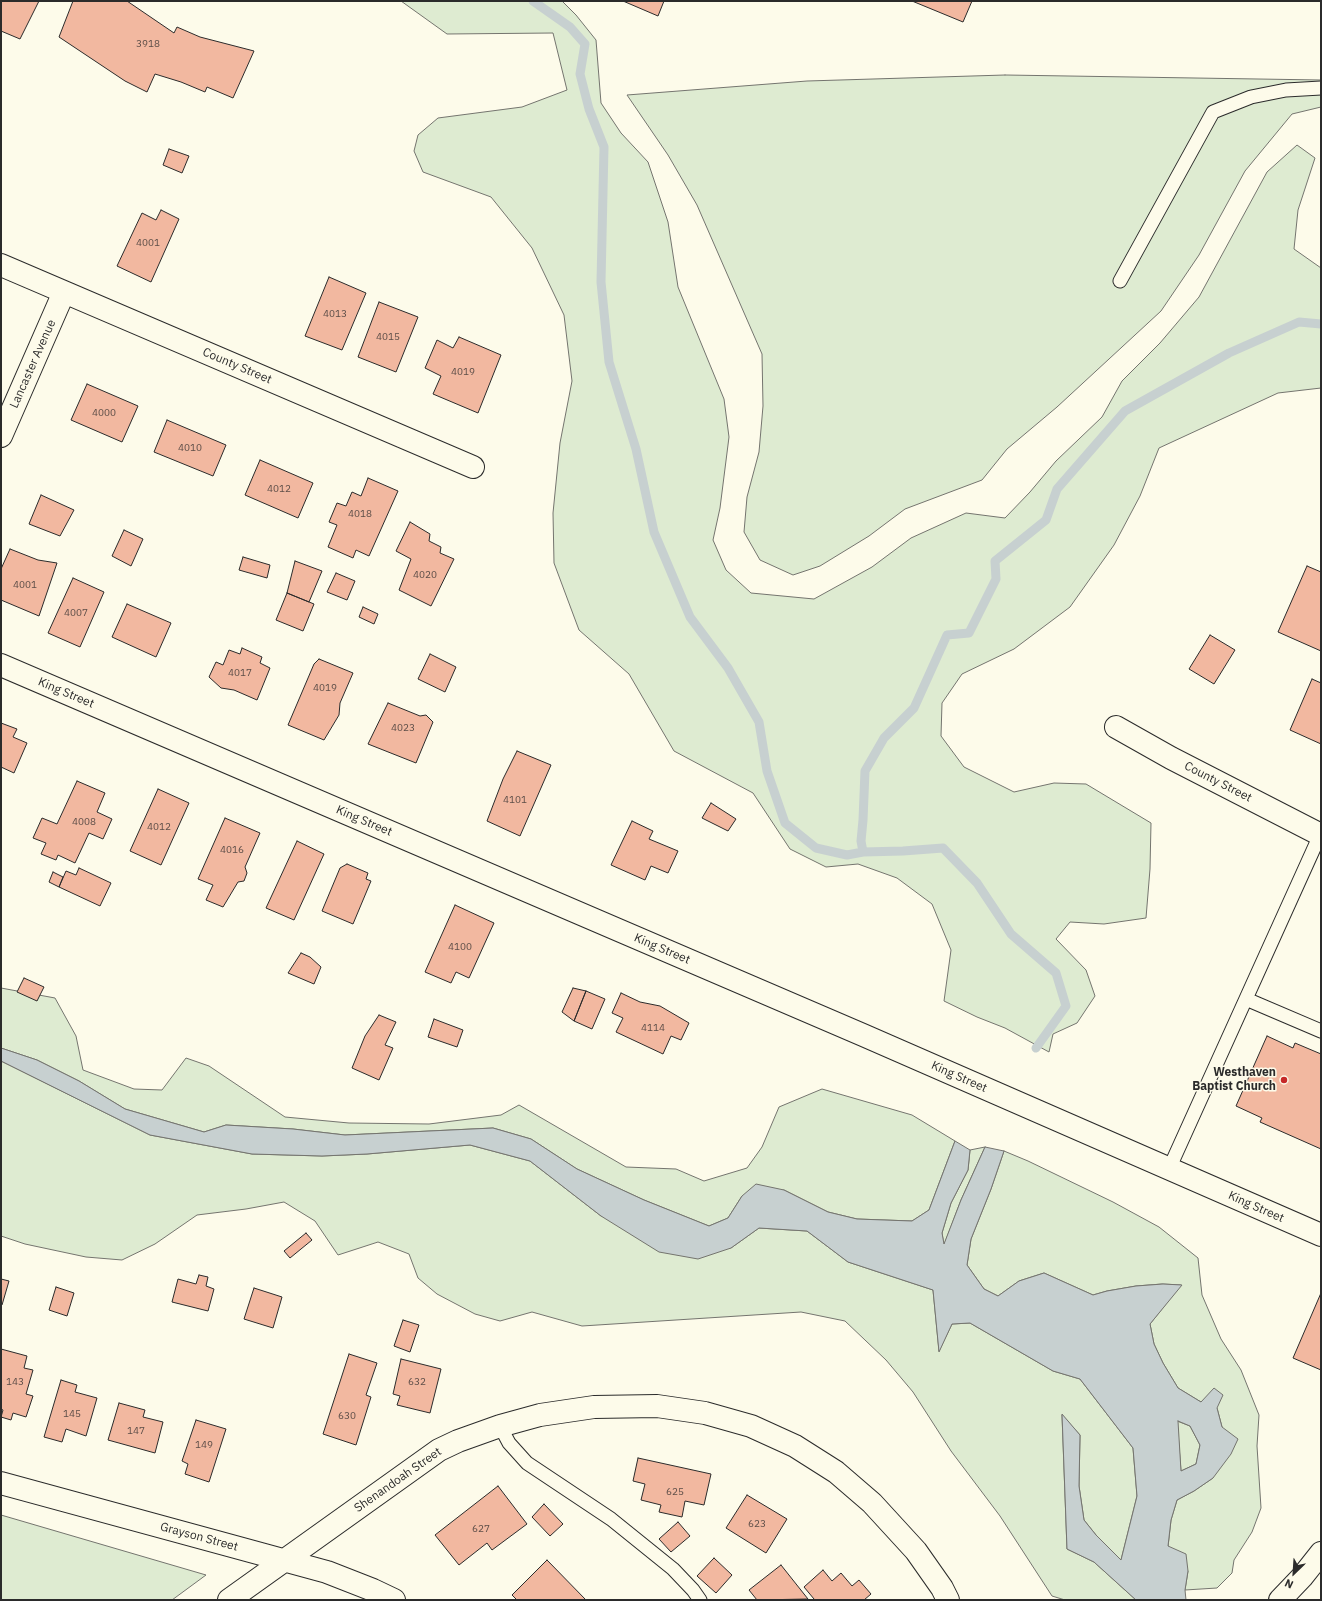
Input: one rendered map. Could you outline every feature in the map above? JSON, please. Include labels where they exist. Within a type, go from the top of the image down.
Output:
[{"type":"street","name":"County Street","points":[[1,265],[473,467]]},
{"type":"street","name":"Lancaster Avenue","points":[[1,436],[64,292]]},
{"type":"street","name":"King Street","points":[[1,665],[863,1035],[1321,1235]]},
{"type":"street","name":"County Street","points":[[1116,727],[1171,758],[1320,835]]},
{"type":"street","name":"Shenandoah Street","points":[[230,1600],[439,1450],[458,1441],[500,1426],[540,1415],[594,1407],[657,1406],[705,1413],[751,1426],[795,1446],[830,1468],[872,1503],[916,1551],[942,1588],[948,1600]]},
{"type":"street","name":"Grayson Street","points":[[1,1483],[327,1572],[394,1600]]},
{"type":"street","points":[[1280,1600],[1302,1577],[1321,1553]]},
{"type":"lane","points":[[1120,281],[1213,112],[1251,97],[1286,90],[1321,88]]},
{"type":"lane","points":[[1170,1169],[1320,835]]},
{"type":"lane","points":[[1246,999],[1321,1031]]},
{"type":"lane","points":[[500,1426],[509,1443],[527,1463],[611,1519],[673,1570],[693,1590],[700,1600]]},
{"type":"green space","points":[[401,1],[562,1],[576,15],[596,40],[601,103],[621,133],[648,162],[668,222],[678,287],[724,399],[729,437],[720,508],[713,540],[726,570],[751,593],[814,599],[872,567],[911,538],[966,513],[1005,518],[1030,492],[1056,461],[1102,417],[1122,381],[1160,343],[1199,297],[1267,172],[1297,145],[1315,158],[1298,210],[1294,249],[1321,268],[1321,388],[1278,393],[1159,448],[1140,496],[1114,545],[1070,607],[1014,649],[962,674],[942,703],[941,736],[964,767],[1014,792],[1054,783],[1086,784],[1151,823],[1150,869],[1146,918],[1104,924],[1070,922],[1056,939],[1086,970],[1095,996],[1077,1023],[1053,1034],[1049,1052],[1005,1028],[977,1017],[944,1001],[951,950],[932,904],[897,878],[858,864],[826,867],[790,849],[753,793],[674,751],[629,674],[579,630],[554,563],[553,513],[560,443],[572,381],[564,315],[532,248],[491,197],[423,172],[414,151],[418,135],[438,118],[522,107],[567,90],[553,33],[447,34]]},
{"type":"green space","points":[[1005,75],[1321,80],[1321,107],[1292,114],[1245,171],[1199,255],[1161,311],[1057,407],[1007,449],[982,480],[905,509],[869,536],[820,566],[793,575],[760,560],[744,532],[747,497],[759,452],[763,406],[762,354],[697,205],[668,155],[627,95],[807,81]]},
{"type":"green space","points":[[1,988],[55,998],[76,1036],[83,1070],[134,1089],[162,1090],[186,1058],[209,1066],[285,1117],[349,1123],[429,1124],[501,1115],[519,1105],[626,1167],[676,1169],[704,1181],[747,1168],[762,1147],[779,1107],[822,1089],[912,1115],[955,1141],[929,1210],[912,1221],[857,1219],[828,1212],[784,1190],[742,1196],[728,1218],[709,1226],[644,1200],[577,1169],[531,1139],[493,1128],[345,1135],[293,1129],[226,1125],[204,1132],[125,1109],[79,1081],[37,1060],[1,1048]]},
{"type":"green space","points":[[1,1061],[150,1135],[252,1154],[322,1156],[367,1154],[470,1145],[530,1161],[601,1216],[731,1248],[759,1228],[807,1231],[848,1262],[933,1290],[939,1351],[952,1324],[970,1323],[1053,1371],[1080,1379],[1133,1448],[1137,1496],[1121,1560],[1096,1535],[1084,1520],[1079,1486],[1080,1435],[1062,1415],[1067,1549],[1094,1562],[1136,1600],[1065,1600],[1052,1596],[1000,1516],[951,1451],[913,1392],[886,1360],[845,1321],[801,1312],[582,1326],[532,1312],[500,1321],[475,1314],[437,1294],[418,1278],[409,1254],[378,1242],[338,1255],[315,1221],[284,1202],[246,1209],[197,1215],[155,1244],[122,1260],[86,1257],[25,1244],[1,1236]]},
{"type":"green space","points":[[985,1147],[961,1200],[944,1245],[942,1233],[951,1203],[968,1170],[970,1150]]},
{"type":"green space","points":[[1004,1151],[1113,1202],[1159,1227],[1198,1258],[1202,1295],[1221,1339],[1241,1370],[1259,1415],[1257,1446],[1261,1508],[1252,1532],[1234,1560],[1232,1573],[1217,1588],[1185,1590],[1188,1571],[1168,1547],[1171,1520],[1177,1500],[1213,1478],[1222,1427],[1217,1408],[1201,1402],[1178,1388],[1154,1344],[1150,1324],[1181,1285],[1162,1284],[1136,1286],[1093,1295],[1044,1273],[1019,1281],[998,1296],[984,1289],[967,1265],[971,1239]]},
{"type":"green space","points":[[1177,1421],[1190,1426],[1200,1445],[1196,1464],[1181,1471]]},
{"type":"green space","points":[[1,1515],[206,1575],[172,1600],[1,1600]]},
{"type":"shaded area","points":[[1,1048],[37,1060],[79,1081],[125,1109],[204,1132],[226,1125],[293,1129],[345,1135],[493,1128],[531,1139],[577,1169],[644,1200],[709,1226],[728,1218],[742,1196],[756,1184],[784,1190],[828,1212],[857,1219],[912,1221],[929,1210],[955,1141],[970,1150],[968,1170],[951,1203],[942,1233],[944,1244],[961,1200],[985,1147],[1004,1151],[971,1239],[967,1265],[984,1289],[998,1296],[1019,1281],[1044,1273],[1093,1295],[1136,1286],[1163,1284],[1182,1285],[1150,1324],[1154,1344],[1178,1388],[1201,1402],[1214,1388],[1223,1395],[1217,1408],[1222,1427],[1238,1439],[1231,1454],[1213,1478],[1177,1500],[1171,1520],[1168,1546],[1186,1554],[1188,1571],[1185,1590],[1186,1600],[1136,1600],[1094,1562],[1067,1549],[1062,1414],[1080,1435],[1079,1486],[1084,1520],[1096,1535],[1121,1560],[1137,1496],[1133,1448],[1080,1379],[1053,1371],[970,1323],[952,1324],[939,1352],[933,1290],[848,1262],[807,1231],[759,1228],[731,1248],[698,1259],[659,1252],[601,1216],[530,1161],[470,1145],[367,1154],[322,1156],[252,1154],[150,1135],[1,1061]],"holes":[[[1178,1421],[1190,1426],[1200,1445],[1196,1464],[1181,1471]]]},
{"type":"building","points":[[1,1],[39,1],[20,39],[1,31]]},
{"type":"building","points":[[73,1],[127,1],[174,33],[177,27],[200,37],[254,51],[233,98],[207,87],[205,92],[181,82],[155,74],[147,92],[125,81],[59,37]]},
{"type":"building","points":[[623,1],[664,1],[658,16]]},
{"type":"building","points":[[912,1],[972,1],[963,22]]},
{"type":"building","points":[[169,149],[189,156],[182,173],[163,165]]},
{"type":"building","points":[[161,210],[179,219],[151,282],[117,266],[142,213],[156,220]]},
{"type":"building","points":[[329,277],[366,293],[342,350],[305,336]]},
{"type":"building","points":[[379,302],[418,317],[396,372],[358,357]]},
{"type":"building","points":[[459,337],[501,355],[478,413],[433,394],[441,376],[425,368],[437,340],[453,348]]},
{"type":"building","points":[[87,384],[138,406],[122,442],[71,420]]},
{"type":"building","points":[[167,420],[226,445],[213,476],[154,452]]},
{"type":"building","points":[[260,460],[313,483],[298,518],[245,495]]},
{"type":"building","points":[[368,478],[398,491],[369,556],[356,550],[353,558],[328,547],[337,525],[329,522],[337,503],[346,506],[352,492],[361,496]]},
{"type":"building","points":[[41,495],[74,510],[60,536],[29,524]]},
{"type":"building","points":[[410,522],[430,534],[429,541],[441,547],[440,553],[454,559],[431,606],[399,590],[411,559],[396,551]]},
{"type":"building","points":[[124,530],[143,539],[131,566],[112,556]]},
{"type":"building","points":[[10,549],[38,560],[57,563],[39,616],[1,600],[1,569]]},
{"type":"building","points":[[243,557],[270,565],[267,578],[239,570]]},
{"type":"building","points":[[295,561],[322,571],[309,602],[287,593]]},
{"type":"building","points":[[1307,566],[1321,572],[1321,651],[1278,632]]},
{"type":"building","points":[[336,573],[355,581],[347,600],[327,592]]},
{"type":"building","points":[[73,578],[104,592],[80,647],[48,633]]},
{"type":"building","points":[[287,593],[314,604],[303,631],[276,620]]},
{"type":"building","points":[[127,604],[171,623],[156,657],[112,637]]},
{"type":"building","points":[[363,607],[378,614],[374,624],[359,617]]},
{"type":"building","points":[[1210,635],[1235,650],[1214,684],[1189,669]]},
{"type":"building","points":[[242,648],[262,657],[260,663],[270,668],[257,700],[234,690],[221,688],[209,677],[216,662],[223,665],[229,650],[240,654]]},
{"type":"building","points":[[430,654],[456,667],[445,692],[418,679]]},
{"type":"building","points":[[319,659],[353,673],[340,703],[339,715],[324,740],[288,725],[314,664]]},
{"type":"building","points":[[1312,679],[1321,683],[1321,744],[1290,730]]},
{"type":"building","points":[[388,703],[420,716],[426,715],[433,722],[416,763],[368,744]]},
{"type":"building","points":[[1,723],[17,729],[13,737],[27,743],[14,773],[1,767]]},
{"type":"building","points":[[517,751],[551,765],[520,836],[487,821],[503,779]]},
{"type":"building","points":[[77,781],[105,793],[97,812],[112,819],[103,839],[89,833],[75,863],[58,855],[56,860],[41,854],[46,843],[33,838],[42,818],[57,824]]},
{"type":"building","points":[[158,789],[189,803],[161,865],[130,851]]},
{"type":"building","points":[[711,803],[736,819],[728,831],[702,818]]},
{"type":"building","points":[[225,818],[260,833],[245,867],[247,873],[244,881],[238,882],[223,907],[206,900],[213,885],[198,879]]},
{"type":"building","points":[[632,821],[653,831],[649,839],[678,851],[668,873],[651,866],[645,880],[611,865]]},
{"type":"building","points":[[297,841],[324,854],[294,920],[266,908]]},
{"type":"building","points":[[347,864],[368,873],[366,879],[371,881],[353,924],[322,911],[340,868]]},
{"type":"building","points":[[79,868],[111,883],[100,906],[59,887],[66,871],[76,875]]},
{"type":"building","points":[[53,872],[63,877],[59,887],[49,882]]},
{"type":"building","points":[[455,905],[494,923],[469,978],[456,972],[451,983],[425,972]]},
{"type":"building","points":[[301,953],[310,957],[321,967],[314,984],[288,973]]},
{"type":"building","points":[[24,978],[44,987],[37,1001],[17,992]]},
{"type":"building","points":[[573,988],[586,991],[574,1021],[562,1012]]},
{"type":"building","points":[[586,991],[605,999],[592,1029],[574,1021]]},
{"type":"building","points":[[621,993],[640,1002],[660,1006],[689,1023],[681,1040],[671,1036],[663,1054],[616,1032],[623,1018],[612,1013]]},
{"type":"building","points":[[379,1015],[396,1022],[385,1045],[393,1048],[379,1080],[352,1068],[365,1036]]},
{"type":"building","points":[[434,1019],[463,1030],[457,1047],[428,1037]]},
{"type":"building","name":"Westhaven Baptist Church","points":[[1267,1036],[1293,1048],[1295,1043],[1321,1054],[1321,1149],[1260,1122],[1262,1118],[1236,1106]]},
{"type":"building","points":[[306,1233],[312,1240],[290,1258],[284,1251]]},
{"type":"building","points":[[199,1275],[208,1277],[206,1286],[214,1289],[208,1311],[172,1302],[178,1279],[196,1284]]},
{"type":"building","points":[[1,1279],[9,1281],[2,1305],[1,1305]]},
{"type":"building","points":[[56,1287],[74,1293],[67,1316],[49,1310]]},
{"type":"building","points":[[254,1288],[282,1297],[273,1328],[244,1319]]},
{"type":"building","points":[[1321,1293],[1321,1370],[1293,1358]]},
{"type":"building","points":[[403,1320],[419,1325],[410,1352],[394,1346]]},
{"type":"building","points":[[1,1349],[27,1356],[24,1368],[33,1370],[26,1394],[33,1396],[26,1417],[13,1413],[11,1420],[1,1417],[3,1410],[1,1409]]},
{"type":"building","points":[[349,1354],[377,1363],[366,1395],[371,1397],[356,1445],[323,1434]]},
{"type":"building","points":[[401,1359],[441,1369],[430,1413],[397,1405],[400,1396],[393,1394]]},
{"type":"building","points":[[61,1380],[77,1385],[75,1392],[97,1398],[86,1436],[66,1429],[62,1442],[44,1437]]},
{"type":"building","points":[[119,1403],[145,1410],[143,1417],[163,1422],[155,1453],[108,1440]]},
{"type":"building","points":[[196,1420],[226,1429],[209,1482],[185,1474],[188,1464],[182,1461]]},
{"type":"building","points":[[638,1458],[711,1474],[704,1505],[685,1501],[682,1517],[659,1512],[661,1505],[641,1500],[645,1484],[633,1481]]},
{"type":"building","points":[[498,1486],[527,1524],[492,1550],[487,1543],[459,1565],[435,1535]]},
{"type":"building","points":[[747,1495],[787,1519],[766,1553],[726,1528]]},
{"type":"building","points":[[544,1504],[563,1524],[550,1536],[532,1517]]},
{"type":"building","points":[[678,1522],[690,1536],[671,1552],[659,1539]]},
{"type":"building","points":[[714,1558],[732,1575],[716,1593],[697,1576]]},
{"type":"building","points":[[547,1560],[586,1600],[517,1600],[512,1595]]},
{"type":"building","points":[[781,1565],[808,1599],[757,1600],[749,1590]]},
{"type":"building","points":[[823,1570],[832,1581],[841,1573],[852,1586],[859,1580],[871,1594],[864,1600],[813,1600],[814,1599],[804,1587]]},
{"type":"waterway","points":[[533,1],[570,27],[585,44],[580,74],[589,109],[604,147],[601,282],[609,362],[636,449],[654,532],[690,617],[728,668],[759,722],[767,771],[785,823],[816,848],[847,855],[863,852],[943,848],[977,883],[1011,934],[1056,973],[1066,1006],[1036,1048]]},
{"type":"waterway","points":[[863,852],[861,841],[865,771],[884,738],[914,708],[947,635],[969,633],[996,579],[995,561],[1046,520],[1057,489],[1125,411],[1229,353],[1299,322],[1321,324]]},
{"type":"place","name":"Westhaven Baptist Church","points":[[1284,1080]]}]
